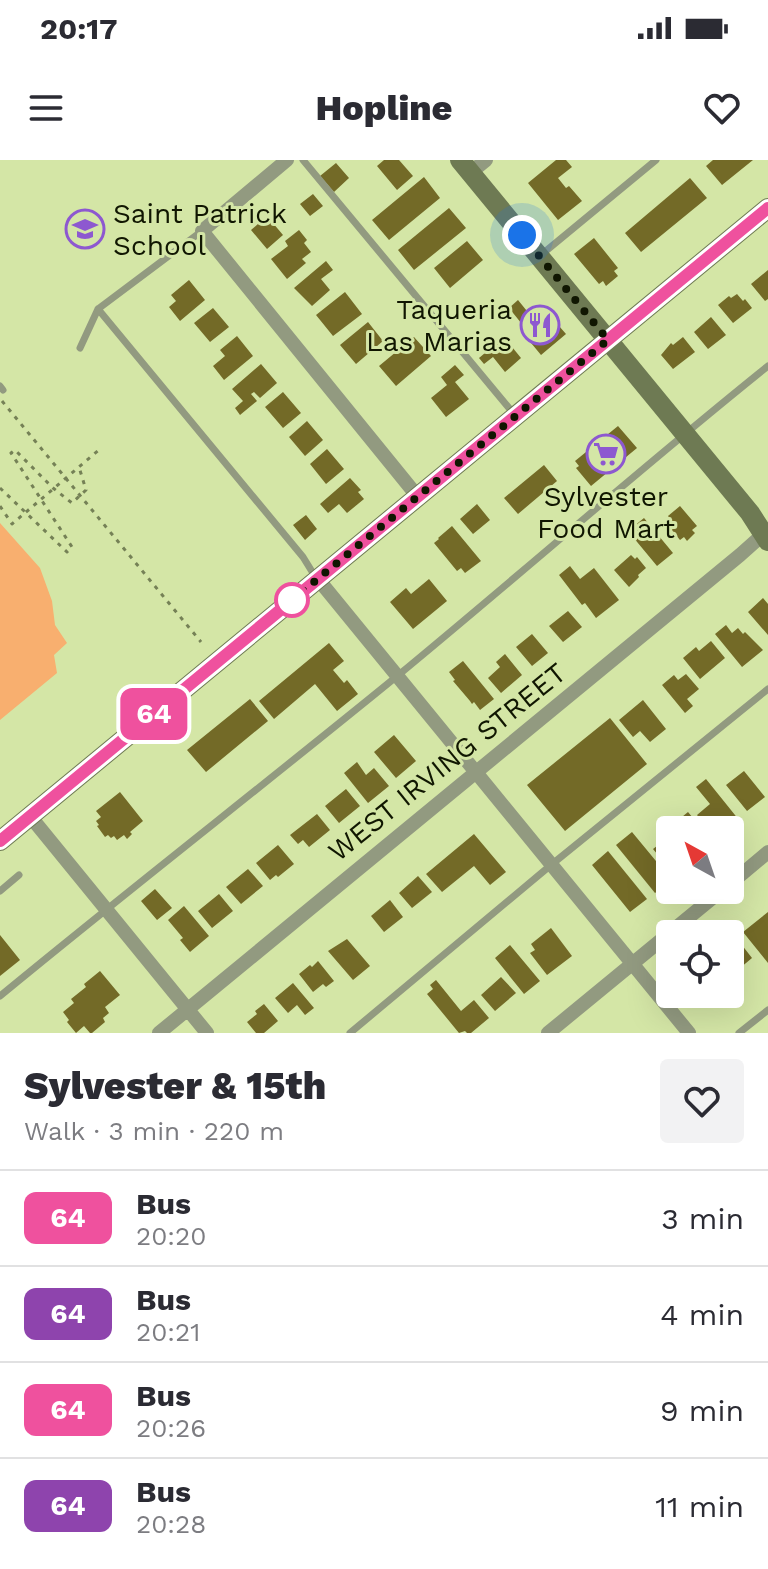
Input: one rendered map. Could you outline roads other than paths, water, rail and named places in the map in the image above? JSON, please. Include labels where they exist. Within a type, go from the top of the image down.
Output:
[{"type":"street","points":[[287,160],[202,231],[418,497]]},
{"type":"street","points":[[472,164],[540,257],[767,535]]},
{"type":"street","points":[[0,841],[768,208]]},
{"type":"street","name":"WEST IRVING STREET","points":[[159,1033],[767,535]]},
{"type":"street","points":[[318,579],[689,1033]]},
{"type":"street","points":[[30,816],[207,1033]]},
{"type":"street","points":[[744,872],[768,852]]},
{"type":"street","points":[[548,1033],[705,904]]},
{"type":"lane","points":[[303,160],[515,416]]},
{"type":"lane","points":[[540,257],[656,160]]},
{"type":"lane","points":[[80,348],[98,309],[202,231]]},
{"type":"lane","points":[[98,309],[318,579]]},
{"type":"lane","points":[[0,996],[397,676],[768,366]]},
{"type":"lane","points":[[350,1033],[768,689]]},
{"type":"lane","points":[[0,891],[19,875]]},
{"type":"lane","points":[[739,1033],[768,1010]]},
{"type":"place","name":"Saint Patrick School","points":[[85,229]]},
{"type":"place","name":"Taqueria Las Marias","points":[[540,325]]},
{"type":"place","name":"Sylvester Food Mart","points":[[606,454]]}]
